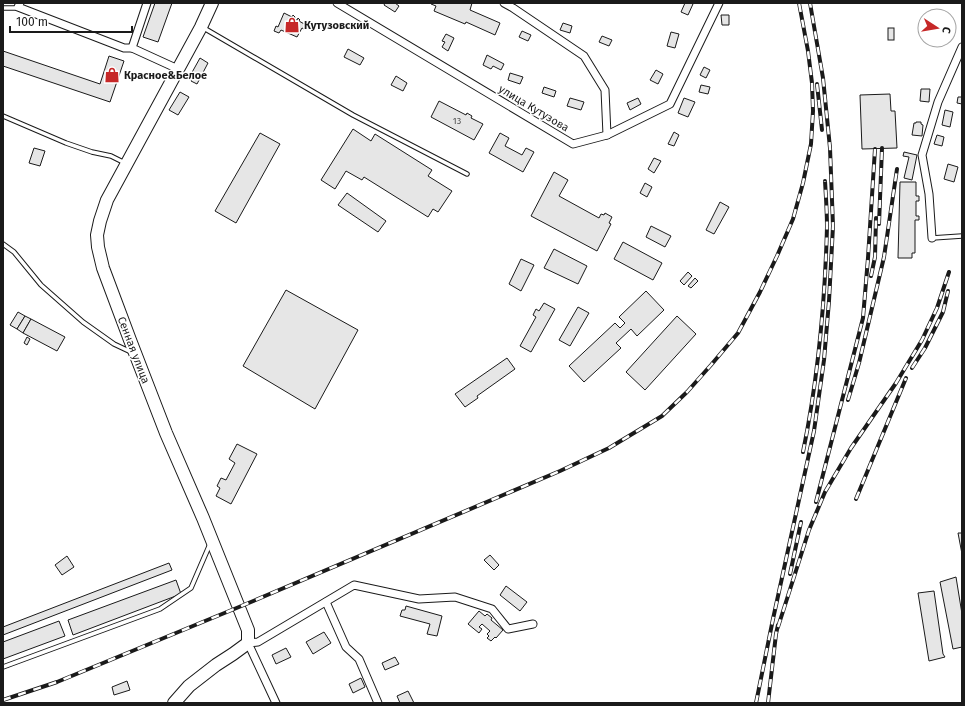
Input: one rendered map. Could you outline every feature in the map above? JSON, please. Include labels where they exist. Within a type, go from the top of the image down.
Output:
[{"type":"main road","name":"Сенная улица","points":[[212,3],[201,27],[107,200],[97,235],[103,268],[166,433],[212,540],[248,630],[248,643]]},
{"type":"main road","points":[[174,703],[189,686],[248,643]]},
{"type":"street","points":[[132,48],[147,3]]},
{"type":"street","name":"улица Кутузова","points":[[337,3],[574,144],[607,135],[670,104],[719,3]]},
{"type":"street","points":[[504,3],[584,56],[605,90],[607,135]]},
{"type":"street","points":[[19,5],[124,48],[132,48],[178,69]]},
{"type":"street","points":[[932,238],[929,194],[922,155],[938,102],[962,47]]},
{"type":"street","points":[[248,643],[258,642],[354,585],[418,598],[455,597],[492,609],[508,629],[533,624]]},
{"type":"street","points":[[326,602],[346,647],[359,659],[378,703]]},
{"type":"street","name":"Сенная улица","points":[[248,643],[276,703]]},
{"type":"lane","points":[[3,8],[19,5]]},
{"type":"lane","points":[[201,27],[353,115],[467,174]]},
{"type":"lane","points":[[3,116],[66,143],[92,152],[111,156],[127,164]]},
{"type":"lane","points":[[932,238],[962,236]]},
{"type":"lane","points":[[3,244],[14,252],[41,285],[83,322],[114,344],[136,355]]},
{"type":"lane","points":[[3,667],[160,609],[191,588],[212,540]]},
{"type":"building","points":[[155,3],[172,3],[158,42],[143,37]]},
{"type":"building","points":[[385,3],[395,3],[399,6],[395,12],[384,5]]},
{"type":"building","points":[[431,3],[472,3],[470,10],[500,23],[495,35],[466,22],[465,24],[434,11],[436,6]]},
{"type":"building","points":[[685,3],[693,4],[688,15],[681,12]]},
{"type":"building","name":"Кутузовский","points":[[284,13],[292,17],[293,15],[295,17],[294,19],[297,20],[298,18],[300,20],[299,21],[306,25],[304,29],[302,28],[297,37],[281,30],[279,33],[274,31],[276,26],[278,27]]},
{"type":"building","points":[[721,15],[729,15],[729,25],[722,25]]},
{"type":"building","points":[[563,23],[572,26],[570,33],[560,30]]},
{"type":"building","points":[[888,28],[894,28],[894,40],[888,40]]},
{"type":"building","points":[[522,31],[531,35],[528,41],[519,37]]},
{"type":"building","points":[[671,32],[679,34],[675,48],[667,46]]},
{"type":"building","points":[[446,34],[454,38],[448,51],[442,47],[445,42],[442,41]]},
{"type":"building","points":[[602,36],[612,40],[609,46],[599,42]]},
{"type":"building","points":[[348,49],[364,58],[360,65],[344,57]]},
{"type":"building","points":[[3,51],[100,84],[109,56],[124,61],[110,102],[3,66]]},
{"type":"building","points":[[487,55],[504,64],[501,70],[493,66],[491,69],[483,65]]},
{"type":"building","points":[[200,58],[208,63],[197,84],[191,81],[193,78],[190,76]]},
{"type":"building","points":[[704,67],[710,70],[706,78],[700,75]]},
{"type":"building","points":[[656,70],[663,74],[658,84],[650,80]]},
{"type":"building","points":[[510,73],[523,77],[520,84],[508,80]]},
{"type":"building","points":[[396,76],[407,83],[403,91],[391,85]]},
{"type":"building","points":[[701,85],[710,87],[708,94],[699,92]]},
{"type":"building","points":[[544,87],[556,91],[554,97],[542,93]]},
{"type":"building","points":[[921,89],[930,89],[929,102],[920,101]]},
{"type":"building","points":[[180,92],[189,97],[178,115],[169,110]]},
{"type":"building","points":[[890,94],[891,111],[895,111],[897,148],[862,149],[860,95]]},
{"type":"building","points":[[958,97],[962,97],[962,104],[957,103]]},
{"type":"building","points":[[570,98],[584,102],[581,110],[567,106]]},
{"type":"building","points":[[638,98],[641,104],[630,110],[627,103]]},
{"type":"building","points":[[684,98],[695,102],[688,117],[678,113]]},
{"type":"building","points":[[439,101],[466,115],[467,113],[472,116],[471,118],[483,124],[474,140],[431,117]]},
{"type":"building","points":[[945,110],[953,112],[950,127],[942,125]]},
{"type":"building","points":[[921,122],[923,125],[922,136],[912,135],[914,123]]},
{"type":"building","points":[[353,129],[371,141],[375,134],[432,170],[428,176],[452,191],[438,212],[433,209],[428,217],[364,177],[362,180],[346,171],[335,189],[321,180]]},
{"type":"building","points":[[674,132],[679,135],[674,146],[668,144]]},
{"type":"building","points":[[260,133],[280,144],[236,223],[215,211]]},
{"type":"building","points":[[500,133],[509,138],[505,146],[522,155],[526,148],[534,152],[523,172],[489,153]]},
{"type":"building","points":[[937,135],[944,137],[942,146],[934,144]]},
{"type":"building","points":[[34,148],[45,151],[40,166],[29,163]]},
{"type":"building","points":[[904,152],[917,155],[912,180],[904,178],[909,157],[903,156]]},
{"type":"building","points":[[654,158],[661,161],[654,173],[648,169]]},
{"type":"building","points":[[948,164],[958,167],[954,182],[944,179]]},
{"type":"building","points":[[554,172],[568,180],[559,196],[599,218],[601,214],[604,215],[605,213],[612,217],[609,223],[611,224],[597,251],[531,216]]},
{"type":"building","points":[[900,182],[916,182],[916,196],[919,196],[919,201],[916,201],[916,216],[919,216],[919,220],[915,220],[915,253],[912,253],[912,258],[898,258]]},
{"type":"building","points":[[645,183],[652,187],[647,197],[640,193]]},
{"type":"building","points":[[347,193],[386,221],[378,232],[338,205]]},
{"type":"building","points":[[720,202],[729,207],[714,234],[706,230]]},
{"type":"building","points":[[651,226],[671,236],[665,247],[646,237]]},
{"type":"building","points":[[623,242],[662,263],[653,280],[614,259]]},
{"type":"building","points":[[554,249],[587,266],[578,284],[544,268]]},
{"type":"building","points":[[521,259],[534,265],[521,291],[509,284]]},
{"type":"building","points":[[688,272],[692,276],[684,285],[680,281]]},
{"type":"building","points":[[695,278],[698,281],[691,288],[688,286]]},
{"type":"building","points":[[286,290],[358,330],[315,409],[243,366]]},
{"type":"building","points":[[646,291],[664,310],[637,336],[631,329],[616,343],[621,348],[584,382],[569,366],[615,323],[620,328],[625,323],[619,317]]},
{"type":"building","points":[[544,303],[555,309],[531,352],[520,346],[536,317],[533,315],[536,309],[539,311]]},
{"type":"building","points":[[578,307],[589,313],[570,346],[559,340]]},
{"type":"building","points":[[18,312],[25,316],[17,329],[10,325]]},
{"type":"building","points":[[25,316],[31,319],[23,333],[17,329]]},
{"type":"building","points":[[677,316],[696,334],[645,390],[626,372]]},
{"type":"building","points":[[31,319],[65,337],[57,351],[23,333]]},
{"type":"building","points":[[27,337],[30,339],[27,345],[24,343]]},
{"type":"building","points":[[507,358],[515,369],[477,396],[478,398],[465,407],[455,394]]},
{"type":"building","points":[[237,444],[257,454],[231,504],[216,496],[220,488],[217,486],[221,478],[226,480],[235,463],[229,459]]},
{"type":"building","points":[[958,533],[962,533],[962,554]]},
{"type":"building","points":[[490,555],[499,565],[494,570],[484,560]]},
{"type":"building","points":[[67,556],[74,567],[62,575],[55,565]]},
{"type":"building","points":[[169,563],[172,570],[3,635],[3,627]]},
{"type":"building","points":[[956,577],[962,614],[962,647],[953,649],[940,582]]},
{"type":"building","points":[[176,580],[181,594],[73,635],[68,620]]},
{"type":"building","points":[[506,586],[527,602],[520,611],[500,595]]},
{"type":"building","points":[[934,591],[943,654],[945,657],[929,661],[918,593]]},
{"type":"building","points":[[406,606],[442,616],[437,636],[427,634],[430,624],[400,616],[402,610],[405,610]]},
{"type":"building","points":[[479,611],[485,616],[487,614],[492,618],[491,620],[503,630],[491,641],[487,638],[489,636],[487,634],[490,631],[482,624],[479,627],[482,629],[479,633],[468,624]]},
{"type":"building","points":[[59,621],[65,636],[3,659],[3,642]]},
{"type":"building","points":[[324,632],[331,643],[313,654],[306,642]]},
{"type":"building","points":[[286,648],[291,657],[276,664],[272,655]]},
{"type":"building","points":[[395,657],[399,664],[385,670],[382,663]]},
{"type":"building","points":[[361,678],[365,687],[353,693],[349,684]]},
{"type":"building","points":[[127,681],[130,690],[114,695],[112,687]]},
{"type":"building","points":[[408,691],[414,703],[400,703],[397,696]]},
{"type":"railway","points":[[3,700],[57,682],[239,607],[560,471],[609,448],[662,416],[687,392],[738,333],[760,292],[793,219],[803,183],[811,144],[813,111],[812,83],[808,51],[799,3]]},
{"type":"railway","points":[[756,703],[814,431],[824,360],[829,301],[833,226],[830,148],[823,78],[810,3]]},
{"type":"railway","points":[[817,84],[822,130]]},
{"type":"railway","points":[[879,224],[882,148]]},
{"type":"railway","points":[[816,502],[863,318],[875,149]]},
{"type":"railway","points":[[848,400],[859,363],[884,257],[897,169]]},
{"type":"railway","points":[[803,452],[817,369],[825,284],[827,227],[825,181]]},
{"type":"railway","points":[[871,276],[875,257],[876,218]]},
{"type":"railway","points":[[778,627],[809,530],[825,492],[851,448],[896,383],[922,340],[937,308],[949,272]]},
{"type":"railway","points":[[912,368],[925,348],[943,312],[948,291]]},
{"type":"railway","points":[[856,499],[906,378]]},
{"type":"railway","points":[[790,574],[801,522]]},
{"type":"railway","points":[[768,703],[778,625]]},
{"type":"place","name":"Кутузовский","points":[[292,25]]},
{"type":"place","name":"Красное&Белое","points":[[112,75]]}]
